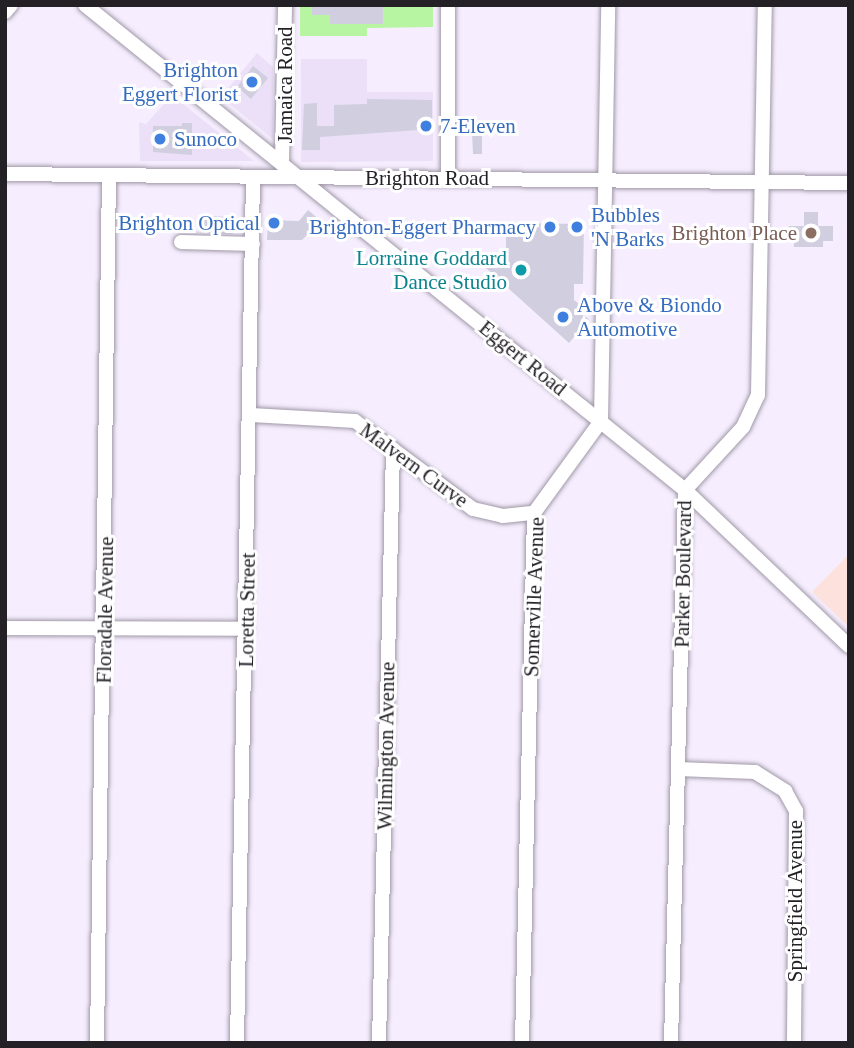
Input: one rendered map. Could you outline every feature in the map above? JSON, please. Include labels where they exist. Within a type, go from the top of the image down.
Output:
[{"type":"street","points":[[5,12],[11,5]]},
{"type":"street","name":"Jamaica Road","points":[[282,164],[286,144],[285,5]]},
{"type":"street","points":[[447,5],[448,178]]},
{"type":"street","points":[[601,421],[608,5]]},
{"type":"street","name":"Parker Boulevard","points":[[671,1043],[685,490],[743,427],[758,395],[765,5]]},
{"type":"street","name":"Eggert Road","points":[[90,7],[685,490],[849,646]]},
{"type":"street","name":"Brighton Road","points":[[5,174],[849,183]]},
{"type":"street","name":"Floradale Avenue","points":[[97,1043],[105,627],[109,176]]},
{"type":"street","name":"Loretta Street","points":[[237,1043],[251,415],[253,177]]},
{"type":"street","points":[[181,242],[253,244]]},
{"type":"street","name":"Malvern Curve","points":[[251,415],[342,418],[365,426],[474,509],[503,516],[534,513]]},
{"type":"street","name":"Somerville Avenue","points":[[522,1043],[534,513],[601,421]]},
{"type":"street","name":"Wilmington Avenue","points":[[379,1043],[393,449]]},
{"type":"street","points":[[5,628],[246,629]]},
{"type":"street","name":"Springfield Avenue","points":[[678,769],[755,772],[775,782],[796,811],[794,1043]]},
{"type":"shaded area","points":[[257,53],[273,67],[273,139],[221,97]]},
{"type":"shaded area","points":[[301,59],[367,59],[367,92],[433,92],[433,161],[301,162]]},
{"type":"shaded area","points":[[172,95],[254,161],[140,161],[139,122],[146,124]]},
{"type":"shaded area","points":[[849,554],[849,627],[812,592]]},
{"type":"green space","points":[[300,5],[433,5],[433,27],[367,28],[367,36],[300,36]]},
{"type":"building","points":[[312,5],[383,5],[383,24],[330,24],[330,15],[312,15]]},
{"type":"building","name":"Brighton Eggert Florist","points":[[253,66],[268,78],[251,99],[237,87]]},
{"type":"building","points":[[367,99],[432,100],[432,129],[320,137],[320,150],[302,150],[304,104],[317,103],[317,126],[334,126],[334,105],[367,104]]},
{"type":"building","points":[[182,123],[192,123],[192,155],[153,152],[153,126],[182,126]]},
{"type":"building","points":[[472,133],[482,133],[482,154],[473,154]]},
{"type":"building","points":[[308,210],[321,221],[302,240],[267,240],[268,220],[299,221]]},
{"type":"building","name":"Brighton Place","points":[[804,212],[818,212],[818,226],[833,226],[833,241],[823,241],[823,247],[794,247],[794,241],[789,240],[789,226],[804,226]]},
{"type":"building","points":[[204,216],[234,217],[233,234],[203,233]]},
{"type":"building","points":[[506,223],[584,224],[583,284],[574,284],[574,300],[588,311],[584,316],[589,319],[569,343],[486,268],[500,251],[506,253]]},
{"type":"place","name":"Brighton Eggert Florist","points":[[252,82]]},
{"type":"place","name":"7-Eleven","points":[[426,126]]},
{"type":"place","name":"Sunoco","points":[[160,139]]},
{"type":"place","name":"Brighton Optical","points":[[274,223]]},
{"type":"place","name":"Brighton-Eggert Pharmacy","points":[[550,227]]},
{"type":"place","name":"Bubbles 'N Barks","points":[[577,227]]},
{"type":"place","name":"Brighton Place","points":[[811,233]]},
{"type":"place","name":"Lorraine Goddard Dance Studio","points":[[521,270]]},
{"type":"place","name":"Above & Biondo Automotive","points":[[563,317]]}]
